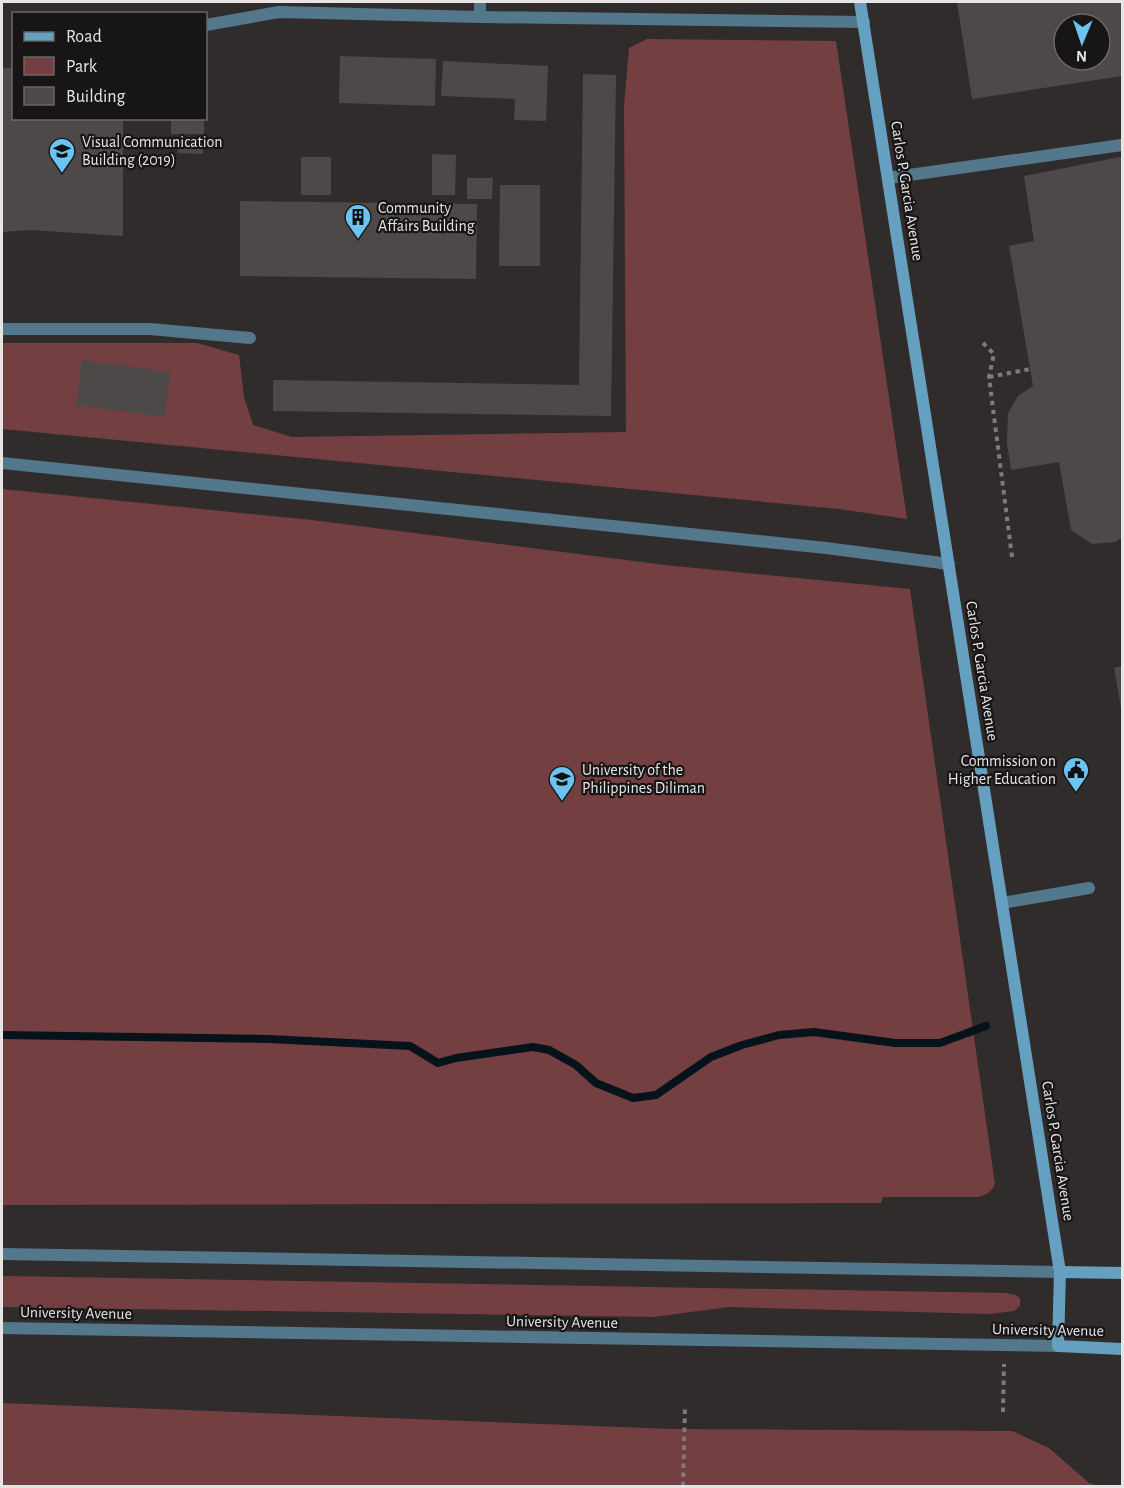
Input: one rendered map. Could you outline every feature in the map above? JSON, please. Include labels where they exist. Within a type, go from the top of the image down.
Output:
[{"type":"main road","name":"Carlos P. Garcia Avenue","points":[[860,2],[1060,1272],[1058,1346]]},
{"type":"main road","points":[[1060,1272],[1122,1273]]},
{"type":"main road","name":"University Avenue","points":[[1058,1346],[1122,1349]]},
{"type":"street","points":[[480,2],[480,17]]},
{"type":"street","points":[[207,25],[279,12],[864,22]]},
{"type":"street","points":[[888,178],[1122,145]]},
{"type":"street","points":[[2,329],[150,329],[250,338]]},
{"type":"street","points":[[2,463],[826,548],[949,564]]},
{"type":"street","points":[[1002,903],[1089,888]]},
{"type":"street","points":[[2,1254],[1060,1272]]},
{"type":"street","name":"University Avenue","points":[[2,1328],[1058,1346]]},
{"type":"path","points":[[983,343],[994,354],[988,377],[1012,557]]},
{"type":"path","points":[[988,377],[1030,369]]},
{"type":"path","points":[[1003,1412],[1004,1346]]},
{"type":"path","points":[[683,1486],[685,1406]]},
{"type":"green space","points":[[647,39],[836,41],[907,519],[839,509],[2,429],[2,343],[197,343],[239,355],[244,397],[253,425],[292,437],[626,432],[624,106],[629,48]]},
{"type":"green space","points":[[2,489],[312,520],[665,565],[910,589],[995,1184],[992,1189],[978,1197],[883,1197],[881,1203],[2,1205]]},
{"type":"green space","points":[[2,1276],[1006,1293],[1016,1295],[1020,1299],[1020,1306],[1014,1311],[990,1314],[728,1307],[654,1317],[2,1307]]},
{"type":"green space","points":[[2,1403],[672,1429],[1012,1431],[1049,1448],[1089,1483],[1100,1486],[2,1486]]},
{"type":"building","points":[[957,2],[1122,2],[1122,76],[972,99]]},
{"type":"building","points":[[340,56],[436,59],[435,106],[339,103]]},
{"type":"building","points":[[443,61],[548,66],[546,121],[514,120],[515,99],[441,96]]},
{"type":"building","name":"Visual Communication Building (2019)","points":[[2,68],[12,68],[12,120],[123,120],[123,236],[30,230],[2,232]]},
{"type":"building","points":[[583,74],[616,75],[611,416],[273,411],[273,380],[579,385]]},
{"type":"building","points":[[171,120],[204,120],[204,134],[171,134]]},
{"type":"building","points":[[178,139],[203,139],[203,154],[178,153]]},
{"type":"building","points":[[432,154],[456,155],[455,195],[432,195]]},
{"type":"building","points":[[301,157],[331,157],[331,195],[301,195]]},
{"type":"building","points":[[1122,157],[1122,538],[1115,542],[1092,544],[1071,530],[1059,462],[1011,470],[1007,443],[1008,413],[1018,396],[1033,386],[1009,246],[1034,241],[1024,176]]},
{"type":"building","points":[[467,178],[493,178],[492,199],[467,199]]},
{"type":"building","points":[[500,185],[540,185],[540,266],[499,266]]},
{"type":"building","name":"Community Affairs Building","points":[[240,201],[477,204],[476,279],[240,276]]},
{"type":"building","points":[[82,360],[171,372],[165,417],[76,405]]},
{"type":"building","points":[[1122,666],[1122,707],[1121,708],[1114,668]]},
{"type":"waterway","points":[[2,1035],[269,1039],[410,1046],[438,1063],[456,1058],[533,1047],[549,1050],[576,1065],[596,1083],[633,1098],[656,1095],[711,1057],[742,1045],[779,1035],[814,1032],[895,1043],[940,1043],[986,1026]]},
{"type":"place","name":"Visual Communication Building (2019)","points":[[62,174]]},
{"type":"place","name":"Community Affairs Building","points":[[358,240]]},
{"type":"place","name":"Commission on Higher Education","points":[[1076,793]]},
{"type":"place","name":"University of the Philippines Diliman","points":[[562,802]]}]
